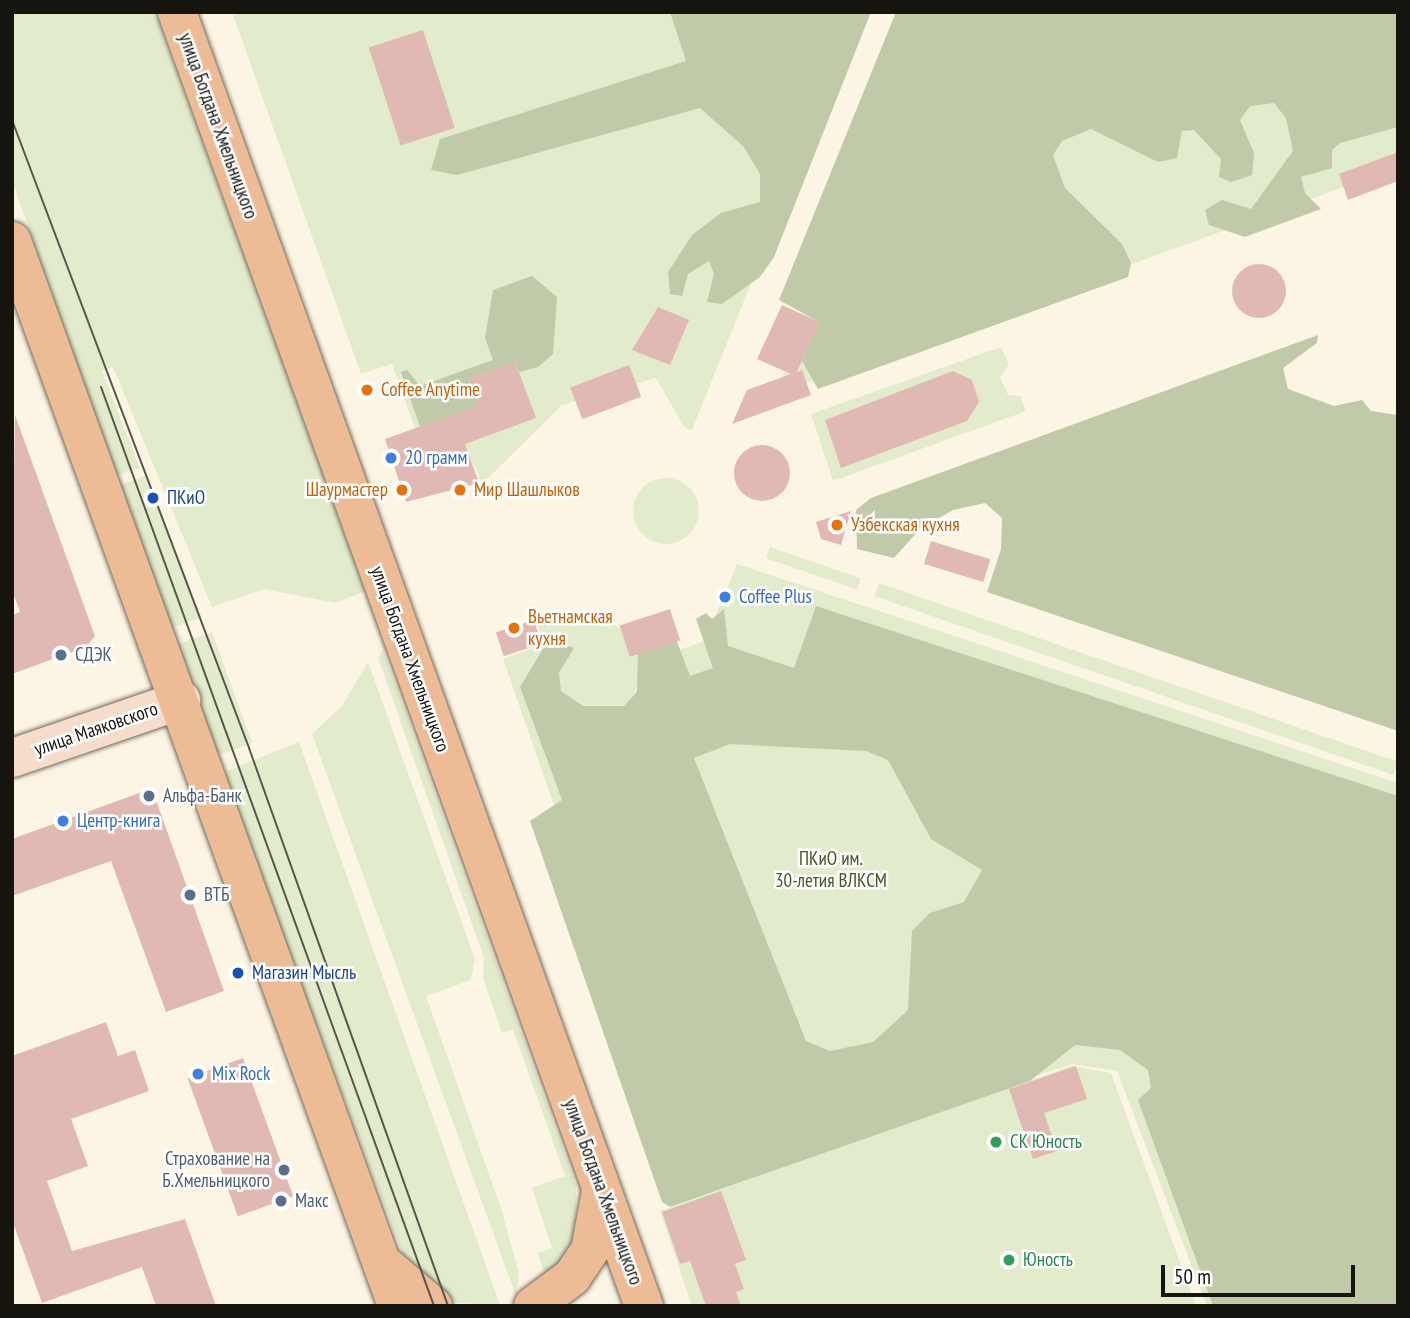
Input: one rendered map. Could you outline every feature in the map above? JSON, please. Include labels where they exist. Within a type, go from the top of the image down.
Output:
[{"type":"main road","name":"улица Богдана Хмельницкого","points":[[177,12],[644,1306]]},
{"type":"main road","points":[[12,241],[181,700],[397,1306]]},
{"type":"main road","name":"улица Маяковского","points":[[12,758],[181,700]]},
{"type":"main road","points":[[533,1306],[572,1277],[590,1250],[601,1188]]},
{"type":"main road","points":[[379,1255],[394,1276],[433,1306]]},
{"type":"green space","points":[[12,12],[155,12],[365,591],[336,603],[264,589],[212,607],[113,367],[102,371],[140,468],[117,475],[12,181]]},
{"type":"green space","points":[[232,12],[860,12],[692,430],[684,427],[656,378],[562,405],[482,484],[471,459],[431,473],[392,364],[361,374]]},
{"type":"green space","points":[[670,12],[871,12],[774,257],[760,277],[722,304],[707,302],[714,274],[709,261],[688,274],[682,296],[670,294],[668,272],[692,235],[721,213],[760,202],[760,174],[744,147],[700,108],[457,175],[431,170],[440,139],[686,61]]},
{"type":"green space","points":[[896,12],[1398,12],[1398,127],[1340,143],[1332,150],[1332,168],[1301,177],[1305,193],[1321,209],[1245,237],[1209,225],[1205,210],[1222,200],[1251,209],[1293,151],[1286,118],[1274,103],[1250,106],[1240,120],[1254,153],[1252,175],[1231,182],[1219,177],[1221,159],[1194,130],[1182,131],[1177,158],[1158,162],[1091,129],[1062,141],[1053,155],[1065,188],[1122,244],[1131,263],[1128,277],[818,389],[802,361],[819,322],[779,300]]},
{"type":"green space","points":[[921,12],[1398,12],[1398,167],[776,394]]},
{"type":"green space","points":[[532,276],[557,297],[553,354],[538,367],[519,372],[515,362],[469,379],[489,435],[459,446],[448,417],[420,427],[401,372],[407,370],[420,386],[493,360],[485,338],[493,290]]},
{"type":"green space","points":[[1318,335],[1317,343],[1283,368],[1288,389],[1334,406],[1362,400],[1371,411],[1398,415],[1398,731],[987,592],[1001,549],[1002,518],[985,503],[953,510],[919,530],[894,558],[857,549],[856,510],[871,498]]},
{"type":"green space","points":[[1001,347],[1009,365],[1000,377],[1008,395],[1020,396],[1026,411],[833,481],[811,414]]},
{"type":"green space","points":[[147,475],[201,617],[170,629],[115,487]]},
{"type":"green space","points":[[659,478],[673,478],[685,483],[694,492],[699,511],[697,524],[690,535],[673,544],[659,544],[647,539],[638,530],[633,518],[633,504],[638,492],[647,483]]},
{"type":"green space","points":[[770,547],[861,578],[857,590],[766,558]]},
{"type":"green space","name":"ПКиО им. 30-летия ВЛКСМ","points":[[737,564],[1398,783],[1398,1306],[1207,1306],[1117,1071],[1072,1064],[671,1197],[557,814],[503,659],[544,644],[535,618],[603,616],[658,657],[705,641]]},
{"type":"green space","points":[[879,583],[1398,762],[1394,775],[874,596]]},
{"type":"green space","name":"ПКиО им. 30-летия ВЛКСМ","points":[[816,606],[1398,796],[1398,1306],[1213,1306],[1138,1100],[1151,1088],[1148,1070],[1120,1050],[1075,1045],[1030,1081],[670,1207],[662,1202],[530,821],[562,800],[520,687],[549,639],[574,648],[559,673],[561,691],[583,706],[624,706],[637,692],[638,652],[676,639],[690,676],[713,668],[696,619],[706,613],[712,619],[724,609],[728,646],[794,668]],"holes":[[[730,744],[866,751],[888,760],[931,839],[982,870],[964,902],[930,913],[912,931],[908,1010],[873,1042],[830,1051],[806,1041],[694,758]]]},
{"type":"green space","points":[[212,632],[252,743],[217,756],[176,645]]},
{"type":"green space","points":[[383,650],[576,1185],[575,1245],[546,1280],[538,1253],[552,1248],[532,1188],[565,1176],[513,1030],[502,1033],[483,978],[484,958],[378,658]]},
{"type":"green space","points":[[368,662],[475,959],[471,980],[426,996],[502,1211],[519,1274],[516,1296],[312,734],[342,706]]},
{"type":"green space","points":[[299,742],[500,1305],[457,1303],[412,1278],[222,773]]},
{"type":"green space","name":"СК Юность","points":[[1071,1066],[1111,1073],[1196,1306],[692,1306],[660,1211]]},
{"type":"building","points":[[423,30],[455,128],[401,146],[369,48]]},
{"type":"building","points":[[1398,152],[1398,181],[1348,200],[1339,174]]},
{"type":"building","points":[[1264,264],[1274,268],[1282,276],[1286,291],[1282,306],[1274,314],[1254,318],[1244,314],[1236,306],[1232,286],[1236,276],[1244,268]]},
{"type":"building","points":[[782,305],[819,322],[797,372],[802,370],[811,395],[732,424],[747,390],[791,374],[757,359]]},
{"type":"building","points":[[658,307],[689,320],[670,365],[632,350]]},
{"type":"building","points":[[515,362],[536,418],[465,444],[479,483],[406,502],[385,439],[478,406],[469,379]]},
{"type":"building","points":[[629,365],[641,397],[582,419],[570,388]]},
{"type":"building","points":[[953,371],[972,380],[979,402],[967,421],[841,468],[825,420]]},
{"type":"building","points":[[15,415],[95,636],[86,647],[12,674],[12,615],[20,612],[12,590]]},
{"type":"building","points":[[757,445],[767,445],[782,453],[788,462],[788,484],[782,493],[767,501],[757,501],[739,489],[734,478],[734,468],[746,450]]},
{"type":"building","points":[[851,511],[841,545],[821,539],[816,522]]},
{"type":"building","points":[[931,541],[990,559],[983,582],[924,564]]},
{"type":"building","points":[[670,609],[680,640],[630,657],[620,625]]},
{"type":"building","points":[[534,620],[542,644],[504,656],[496,632]]},
{"type":"building","points":[[142,792],[156,800],[224,991],[166,1012],[111,861],[12,896],[12,839]]},
{"type":"building","points":[[106,1022],[118,1056],[135,1050],[149,1091],[71,1119],[88,1166],[47,1181],[72,1251],[185,1219],[216,1306],[156,1306],[142,1267],[42,1303],[12,1220],[12,1056]]},
{"type":"building","points":[[243,1058],[293,1196],[238,1216],[188,1078]]},
{"type":"building","points":[[1076,1066],[1087,1099],[1044,1113],[1057,1151],[1033,1159],[1009,1089]]},
{"type":"building","points":[[721,1191],[746,1260],[735,1264],[744,1289],[736,1292],[741,1306],[706,1306],[690,1261],[680,1264],[662,1212]]},
{"type":"tram line","points":[[12,120],[249,748],[448,1306]]},
{"type":"tram line","points":[[101,387],[434,1306]]},
{"type":"place","name":"Coffee Anytime","points":[[367,390]]},
{"type":"place","name":"20 грамм","points":[[391,458]]},
{"type":"place","name":"Шаурмастер","points":[[402,490]]},
{"type":"place","name":"Мир Шашлыков","points":[[460,490]]},
{"type":"place","name":"ПКиО","points":[[153,498]]},
{"type":"place","name":"Узбекская кухня","points":[[837,525]]},
{"type":"place","name":"Coffee Plus","points":[[725,597]]},
{"type":"place","name":"Вьетнамская кухня","points":[[514,628]]},
{"type":"place","name":"СДЭК","points":[[61,655]]},
{"type":"place","name":"Альфа-Банк","points":[[149,796]]},
{"type":"place","name":"Центр-книга","points":[[63,821]]},
{"type":"place","name":"ВТБ","points":[[190,895]]},
{"type":"place","name":"Магазин Мысль","points":[[238,973]]},
{"type":"place","name":"Mix Rock","points":[[198,1074]]},
{"type":"place","name":"СК Юность","points":[[996,1142]]},
{"type":"place","name":"Страхование на Б.Хмельницкого","points":[[284,1170]]},
{"type":"place","name":"Макс","points":[[281,1201]]},
{"type":"place","name":"Юность","points":[[1009,1260]]}]
